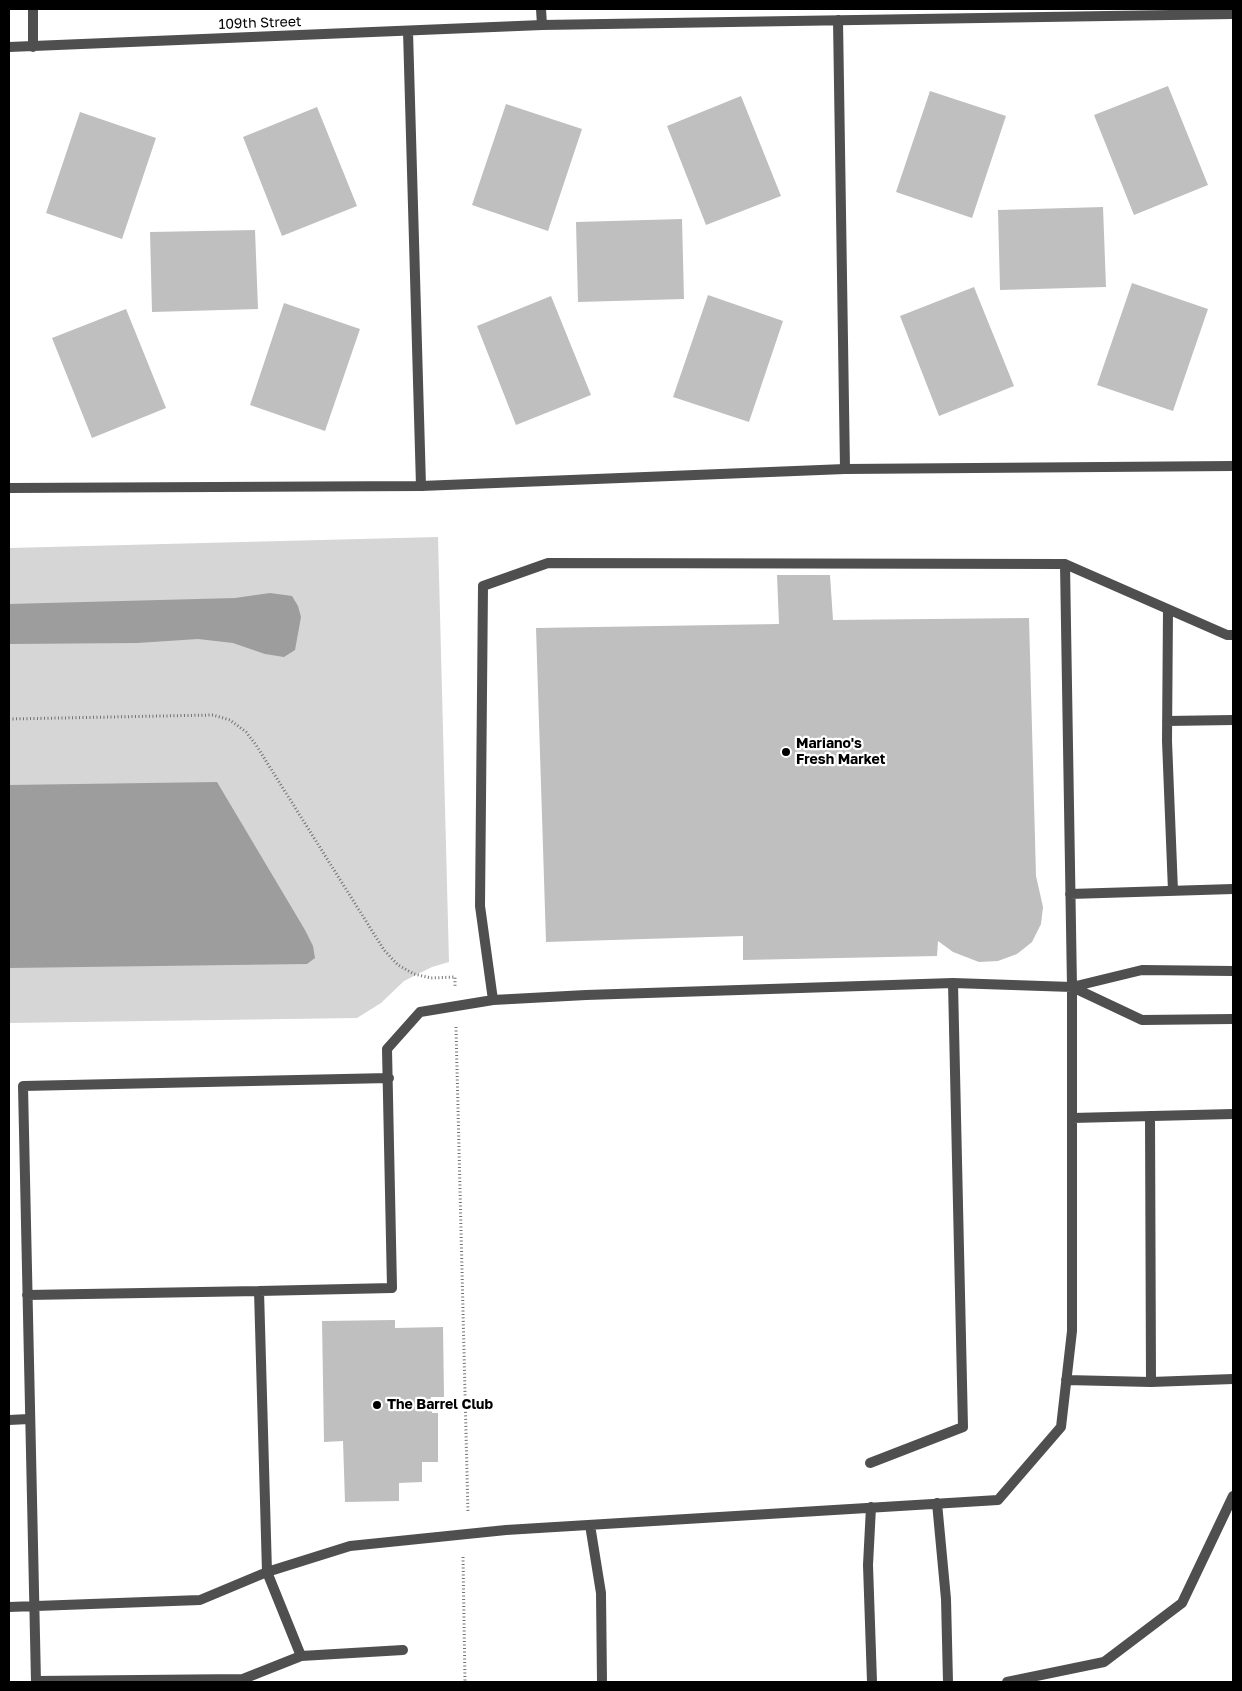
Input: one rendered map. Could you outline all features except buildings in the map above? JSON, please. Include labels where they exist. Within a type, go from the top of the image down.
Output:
[{"type":"street","points":[[33,9],[34,47]]},
{"type":"street","points":[[541,9],[542,26]]},
{"type":"street","name":"109th Street","points":[[9,47],[542,26],[838,20],[1028,13],[1233,14]]},
{"type":"street","points":[[838,20],[845,469]]},
{"type":"street","points":[[408,31],[421,486]]},
{"type":"street","points":[[9,488],[421,486],[845,469],[1233,466]]},
{"type":"street","points":[[493,1000],[480,906],[483,586],[548,564],[1065,564],[1227,635],[1233,635]]},
{"type":"street","points":[[9,1607],[200,1600],[266,1572],[350,1546],[506,1530],[590,1524],[998,1500],[1061,1427],[1072,1331],[1072,987],[1065,564]]},
{"type":"street","points":[[1168,609],[1167,720],[1173,891]]},
{"type":"street","points":[[1167,720],[1233,720]]},
{"type":"street","points":[[1070,894],[1233,889]]},
{"type":"street","points":[[27,1295],[392,1288],[387,1049],[420,1012],[493,1000],[953,983],[1072,987],[1142,970],[1233,971]]},
{"type":"street","points":[[870,1463],[963,1427],[953,983]]},
{"type":"street","points":[[1072,987],[1142,1020],[1233,1019]]},
{"type":"street","points":[[389,1078],[23,1086],[36,1682],[243,1681],[301,1656],[403,1650]]},
{"type":"street","points":[[1072,1118],[1233,1114]]},
{"type":"street","points":[[1150,1116],[1151,1382]]},
{"type":"street","points":[[259,1291],[266,1572],[301,1656]]},
{"type":"street","points":[[1066,1380],[1151,1382],[1233,1379]]},
{"type":"street","points":[[9,1420],[29,1419]]},
{"type":"street","points":[[1007,1682],[1104,1662],[1182,1603],[1233,1496]]},
{"type":"street","points":[[937,1503],[946,1599],[948,1682]]},
{"type":"street","points":[[871,1507],[868,1565],[872,1682]]},
{"type":"street","points":[[590,1524],[601,1593],[602,1682]]},
{"type":"path","points":[[9,719],[213,715],[230,720],[246,732],[256,746],[384,950],[398,965],[414,974],[431,978],[455,977]]},
{"type":"path","points":[[456,1035],[469,1500]]},
{"type":"path","points":[[463,1563],[465,1682]]},
{"type":"shaded area","points":[[438,537],[449,962],[432,967],[404,981],[381,1003],[357,1018],[9,1023],[9,548]]},
{"type":"shaded area","points":[[270,593],[292,596],[298,606],[301,617],[295,650],[284,657],[265,654],[233,643],[198,639],[137,643],[9,644],[9,604],[235,598]]},
{"type":"shaded area","points":[[217,782],[305,930],[313,946],[315,958],[307,964],[9,968],[9,785]]},
{"type":"place","name":"Mariano's Fresh Market","points":[[786,752]]},
{"type":"place","name":"The Barrel Club","points":[[377,1405]]}]
